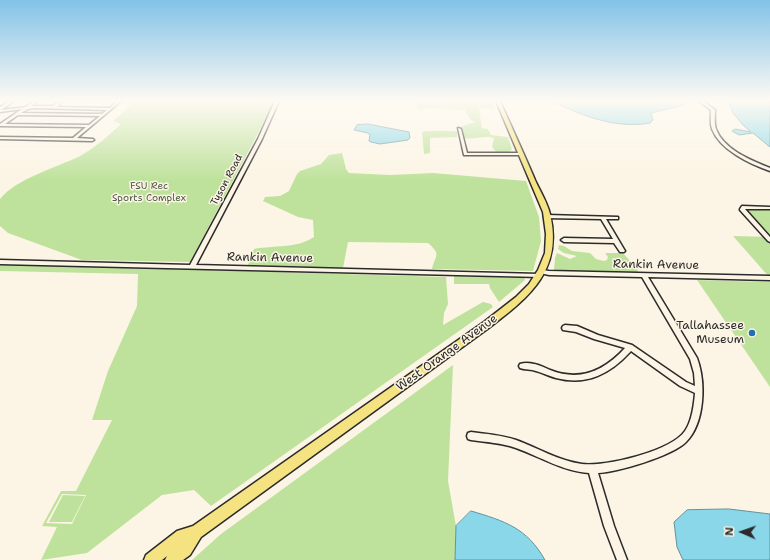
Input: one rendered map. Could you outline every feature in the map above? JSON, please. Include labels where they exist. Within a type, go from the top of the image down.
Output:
[{"type":"main road","name":"West Orange Avenue","points":[[151,560],[182,536],[196,532],[507,310],[521,298],[540,274],[548,254],[551,239],[547,217],[509,127]]},
{"type":"main road","name":"West Orange Avenue","points":[[172,560],[185,550],[196,532]]},
{"type":"street","points":[[73,140],[88,127]]},
{"type":"street","name":"Tyson Road","points":[[192,267],[265,127]]},
{"type":"street","points":[[714,127],[722,141],[745,158],[770,170]]},
{"type":"street","points":[[459,129],[465,154],[521,154]]},
{"type":"street","points":[[0,138],[92,140]]},
{"type":"street","points":[[770,208],[742,208],[744,213],[770,240]]},
{"type":"street","points":[[547,217],[616,218]]},
{"type":"street","points":[[603,218],[622,251]]},
{"type":"street","points":[[564,240],[616,241]]},
{"type":"street","name":"Rankin Avenue","points":[[0,262],[770,278]]},
{"type":"street","points":[[471,436],[508,442],[568,465],[592,469],[627,462],[676,447],[686,437],[693,424],[699,377],[696,365],[644,276]]},
{"type":"street","points":[[565,328],[577,329],[596,337],[630,347],[683,384],[698,391]]},
{"type":"street","points":[[523,366],[536,366],[555,375],[571,379],[584,379],[606,369],[630,347]]},
{"type":"street","points":[[592,469],[609,526],[622,560]]},
{"type":"green space","name":"FSU Rec Sports Complex","points":[[118,127],[261,127],[190,262],[82,260],[8,233],[0,226],[0,199],[7,192],[26,179],[80,156],[107,137]]},
{"type":"green space","points":[[460,127],[482,127],[488,129],[491,135],[508,137],[512,149],[509,152],[496,152],[492,147],[494,138],[463,138]]},
{"type":"green space","points":[[454,131],[457,132],[457,137],[430,138],[430,153],[424,154],[422,132]]},
{"type":"green space","points":[[342,153],[346,169],[349,173],[390,175],[433,173],[526,181],[539,217],[541,241],[533,271],[432,269],[436,258],[436,253],[428,243],[348,242],[343,268],[248,265],[254,249],[292,245],[307,241],[314,237],[313,220],[298,217],[263,201],[265,197],[280,196],[289,191],[300,171],[321,164],[329,155]]},
{"type":"green space","points":[[747,210],[770,210],[770,235],[748,213]]},
{"type":"green space","points":[[733,236],[770,237],[770,278]]},
{"type":"green space","points":[[559,245],[572,251],[590,253],[596,259],[604,261],[607,260],[608,257],[605,253],[623,253],[638,270],[637,273],[558,272],[554,270],[557,253],[570,259],[577,256],[564,253],[558,249]]},
{"type":"green space","points":[[0,264],[446,277],[448,304],[444,313],[443,325],[483,302],[491,304],[493,307],[211,506],[194,490],[162,495],[87,553],[41,560],[57,527],[42,526],[61,491],[76,491],[112,420],[92,420],[108,371],[137,306],[138,274],[0,271]],"holes":[[[62,494],[86,495],[72,524],[46,523]]]},
{"type":"green space","points":[[454,276],[524,278],[525,280],[499,302],[489,284],[454,284]]},
{"type":"green space","name":"Tallahassee Museum","points":[[697,280],[770,282],[770,387]]},
{"type":"green space","points":[[453,365],[448,481],[456,526],[455,560],[192,560],[221,534]]},
{"type":"green space","points":[[63,495],[85,496],[72,522],[49,522]]},
{"type":"water","points":[[356,127],[384,127],[409,132],[410,138],[408,140],[380,144],[369,141],[370,135],[368,133],[354,130]]},
{"type":"water","points":[[745,127],[770,127],[770,147],[753,133],[739,135],[732,131],[735,129],[751,132]]},
{"type":"water","points":[[729,509],[770,514],[770,560],[683,560],[677,547],[674,522],[687,510]]},
{"type":"water","points":[[471,511],[505,522],[514,527],[531,540],[545,560],[455,560],[456,526]]},
{"type":"place","name":"Tallahassee Museum","points":[[752,333]]}]
